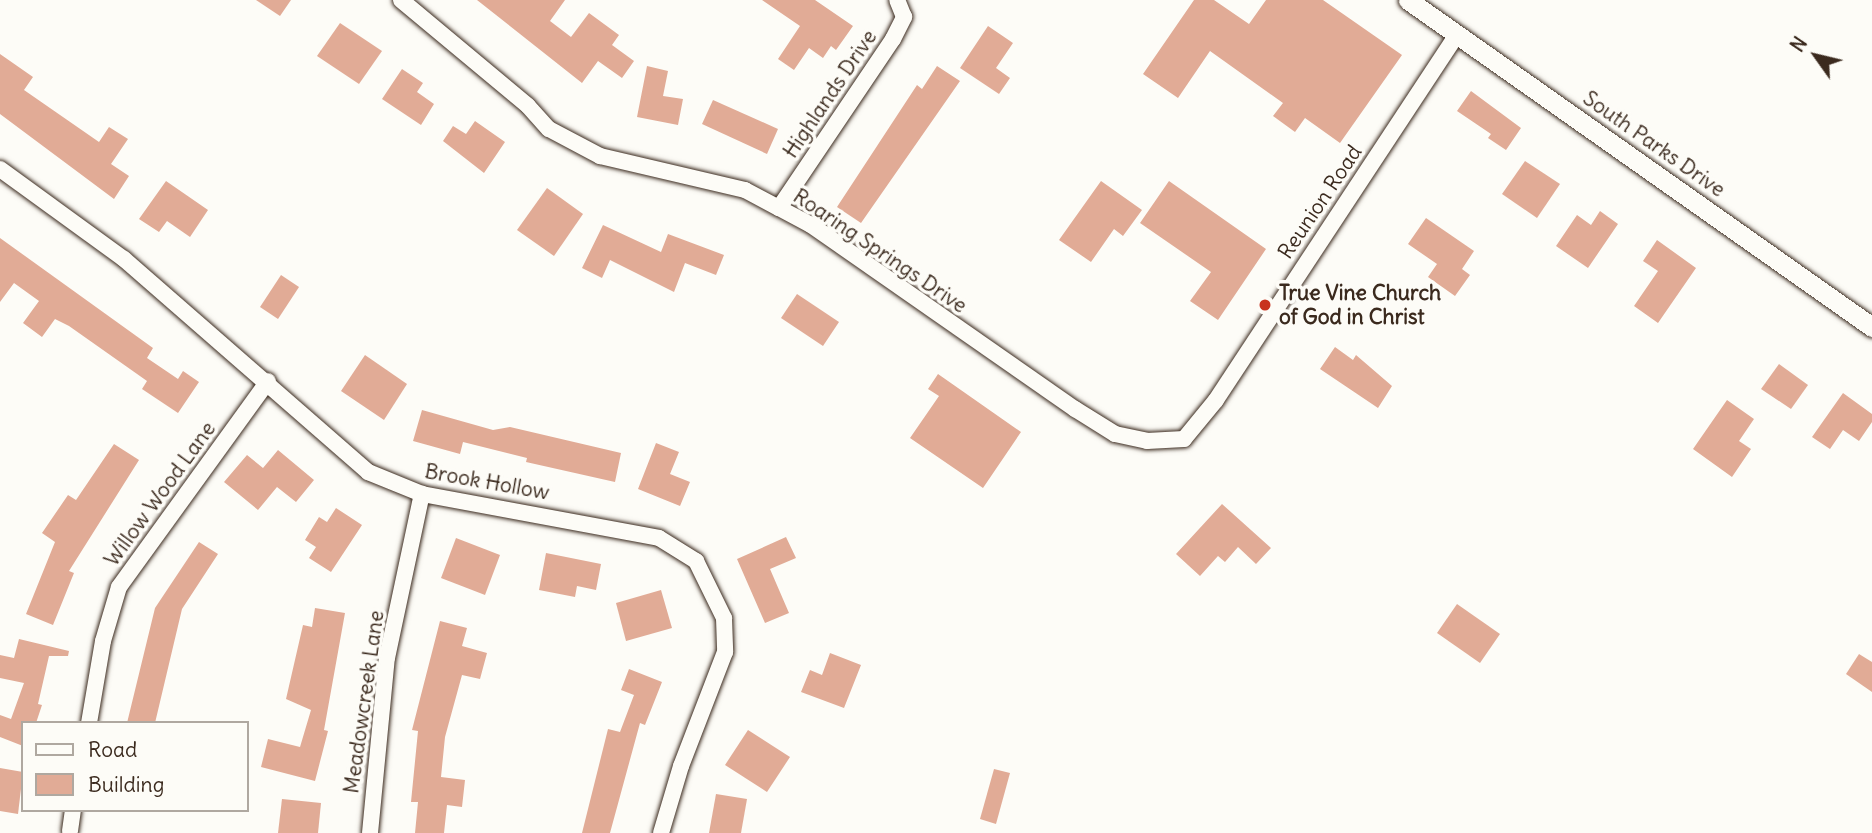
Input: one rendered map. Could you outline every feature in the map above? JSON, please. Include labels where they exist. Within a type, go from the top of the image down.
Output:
[{"type":"street","name":"Roaring Springs Drive","points":[[401,0],[528,106],[549,129],[600,156],[745,190],[811,225],[1115,434]]},
{"type":"street","name":"Highlands Drive","points":[[779,208],[894,38],[904,17],[897,0]]},
{"type":"street","name":"South Parks Drive","points":[[1408,0],[1872,327]]},
{"type":"street","name":"Reunion Road","points":[[1115,434],[1147,442],[1184,439],[1216,400],[1457,34]]},
{"type":"street","name":"Brook Hollow","points":[[0,169],[124,259],[268,381],[368,472],[422,494],[659,538],[696,561],[724,618],[725,652],[681,766],[661,833]]},
{"type":"street","name":"Willow Wood Lane","points":[[89,721],[103,641],[120,587],[268,381]]},
{"type":"street","name":"Meadowcreek Lane","points":[[370,833],[387,658],[422,494]]},
{"type":"street","points":[[70,831],[73,812]]},
{"type":"building","points":[[256,0],[291,0],[280,16]]},
{"type":"building","points":[[477,0],[565,0],[550,21],[571,37],[589,13],[619,35],[612,45],[634,61],[622,78],[598,61],[582,83]]},
{"type":"building","points":[[762,0],[815,0],[853,26],[836,50],[831,46],[823,58],[809,48],[794,70],[778,59],[800,26]]},
{"type":"building","points":[[1194,0],[1214,0],[1249,24],[1266,0],[1323,0],[1402,55],[1340,143],[1305,118],[1295,132],[1273,116],[1283,103],[1210,51],[1178,98],[1143,74]]},
{"type":"building","points":[[340,23],[382,51],[359,84],[317,56]]},
{"type":"building","points":[[988,26],[1013,43],[996,68],[1010,78],[999,94],[960,68]]},
{"type":"building","points":[[0,54],[33,77],[24,90],[99,142],[109,127],[128,139],[111,164],[129,176],[114,199],[0,114]]},
{"type":"building","points":[[647,66],[668,71],[663,96],[683,99],[678,125],[637,117]]},
{"type":"building","points":[[937,66],[960,81],[861,223],[837,207],[917,85],[922,89]]},
{"type":"building","points":[[402,69],[423,83],[417,92],[434,104],[421,125],[382,99]]},
{"type":"building","points":[[1471,91],[1521,128],[1506,150],[1488,138],[1491,134],[1457,111]]},
{"type":"building","points":[[713,100],[778,129],[767,154],[702,124]]},
{"type":"building","points":[[475,121],[505,142],[484,173],[443,141],[453,126],[466,134]]},
{"type":"building","points":[[1525,161],[1560,184],[1537,218],[1502,194]]},
{"type":"building","points":[[166,181],[208,210],[190,237],[167,221],[159,232],[139,219]]},
{"type":"building","points":[[1101,181],[1142,210],[1123,236],[1114,229],[1091,262],[1059,240]]},
{"type":"building","points":[[1169,181],[1266,249],[1218,320],[1190,301],[1211,272],[1140,223]]},
{"type":"building","points":[[547,188],[583,214],[554,256],[517,230]]},
{"type":"building","points":[[1600,211],[1618,224],[1588,268],[1556,246],[1577,215],[1591,225]]},
{"type":"building","points":[[1426,218],[1474,251],[1462,269],[1470,275],[1455,296],[1428,277],[1437,264],[1408,244]]},
{"type":"building","points":[[603,225],[661,252],[668,234],[724,255],[716,275],[685,263],[674,292],[610,260],[602,278],[582,268]]},
{"type":"building","points":[[0,238],[153,348],[147,358],[178,379],[183,371],[199,382],[178,413],[142,389],[147,381],[69,326],[55,319],[42,337],[23,323],[39,301],[14,283],[0,302]]},
{"type":"building","points":[[1657,240],[1696,268],[1658,323],[1634,306],[1658,271],[1643,261]]},
{"type":"building","points":[[281,275],[299,287],[278,319],[260,307]]},
{"type":"building","points":[[797,294],[839,322],[823,346],[781,318]]},
{"type":"building","points":[[1335,347],[1353,360],[1356,355],[1392,386],[1378,408],[1320,369]]},
{"type":"building","points":[[365,355],[407,384],[384,420],[341,391]]},
{"type":"building","points":[[1779,364],[1808,385],[1791,409],[1761,389]]},
{"type":"building","points":[[938,374],[1021,432],[983,488],[910,438],[939,396],[928,389]]},
{"type":"building","points":[[1843,393],[1872,414],[1872,422],[1859,441],[1843,430],[1830,449],[1812,437]]},
{"type":"building","points":[[1727,400],[1754,419],[1739,441],[1751,449],[1732,477],[1693,449]]},
{"type":"building","points":[[422,410],[493,430],[510,427],[621,453],[615,482],[526,462],[527,458],[463,442],[460,454],[413,441]]},
{"type":"building","points":[[656,443],[679,452],[670,474],[690,482],[680,506],[638,489]]},
{"type":"building","points":[[114,444],[139,460],[69,571],[74,573],[53,625],[26,614],[55,542],[42,533],[68,495],[76,500]]},
{"type":"building","points":[[278,450],[314,480],[296,502],[277,487],[258,510],[224,482],[247,455],[263,468]]},
{"type":"building","points":[[1222,504],[1271,548],[1256,564],[1238,547],[1225,562],[1218,556],[1200,576],[1176,554]]},
{"type":"building","points":[[336,508],[362,525],[331,572],[309,558],[316,547],[305,540],[319,517],[327,522]]},
{"type":"building","points":[[786,537],[796,558],[770,569],[789,613],[765,623],[737,559]]},
{"type":"building","points":[[456,538],[500,555],[485,595],[441,578]]},
{"type":"building","points":[[199,542],[218,554],[182,609],[155,721],[127,721],[155,608]]},
{"type":"building","points":[[546,553],[601,564],[596,590],[577,586],[575,597],[539,590]]},
{"type":"building","points":[[661,590],[672,628],[626,641],[616,603]]},
{"type":"building","points":[[1457,604],[1500,634],[1480,663],[1437,633]]},
{"type":"building","points":[[315,608],[345,613],[324,730],[328,731],[315,781],[261,767],[268,739],[300,747],[311,710],[286,699],[303,625],[312,627]]},
{"type":"building","points":[[440,621],[467,628],[462,646],[487,653],[480,679],[462,675],[445,737],[441,777],[465,780],[462,807],[447,805],[444,833],[415,833],[418,802],[411,802],[418,731],[412,730]]},
{"type":"building","points":[[19,639],[69,651],[68,656],[49,656],[38,704],[42,705],[37,721],[21,721],[21,745],[0,737],[0,715],[11,719],[24,683],[0,678],[0,655],[14,658]]},
{"type":"building","points":[[830,653],[861,665],[844,708],[801,692],[810,670],[822,675]]},
{"type":"building","points":[[1859,654],[1872,662],[1872,692],[1846,674]]},
{"type":"building","points":[[629,669],[662,682],[645,725],[640,723],[610,833],[582,833],[608,729],[620,732],[634,695],[621,690]]},
{"type":"building","points":[[748,730],[790,757],[767,792],[725,765]]},
{"type":"building","points":[[0,768],[21,772],[18,814],[0,811]]},
{"type":"building","points":[[994,769],[1010,773],[996,824],[980,819]]},
{"type":"building","points":[[716,794],[747,799],[741,833],[709,833]]},
{"type":"building","points":[[282,799],[321,803],[318,833],[278,833]]},
{"type":"place","name":"True Vine Church of God in Christ","points":[[1265,305]]}]
